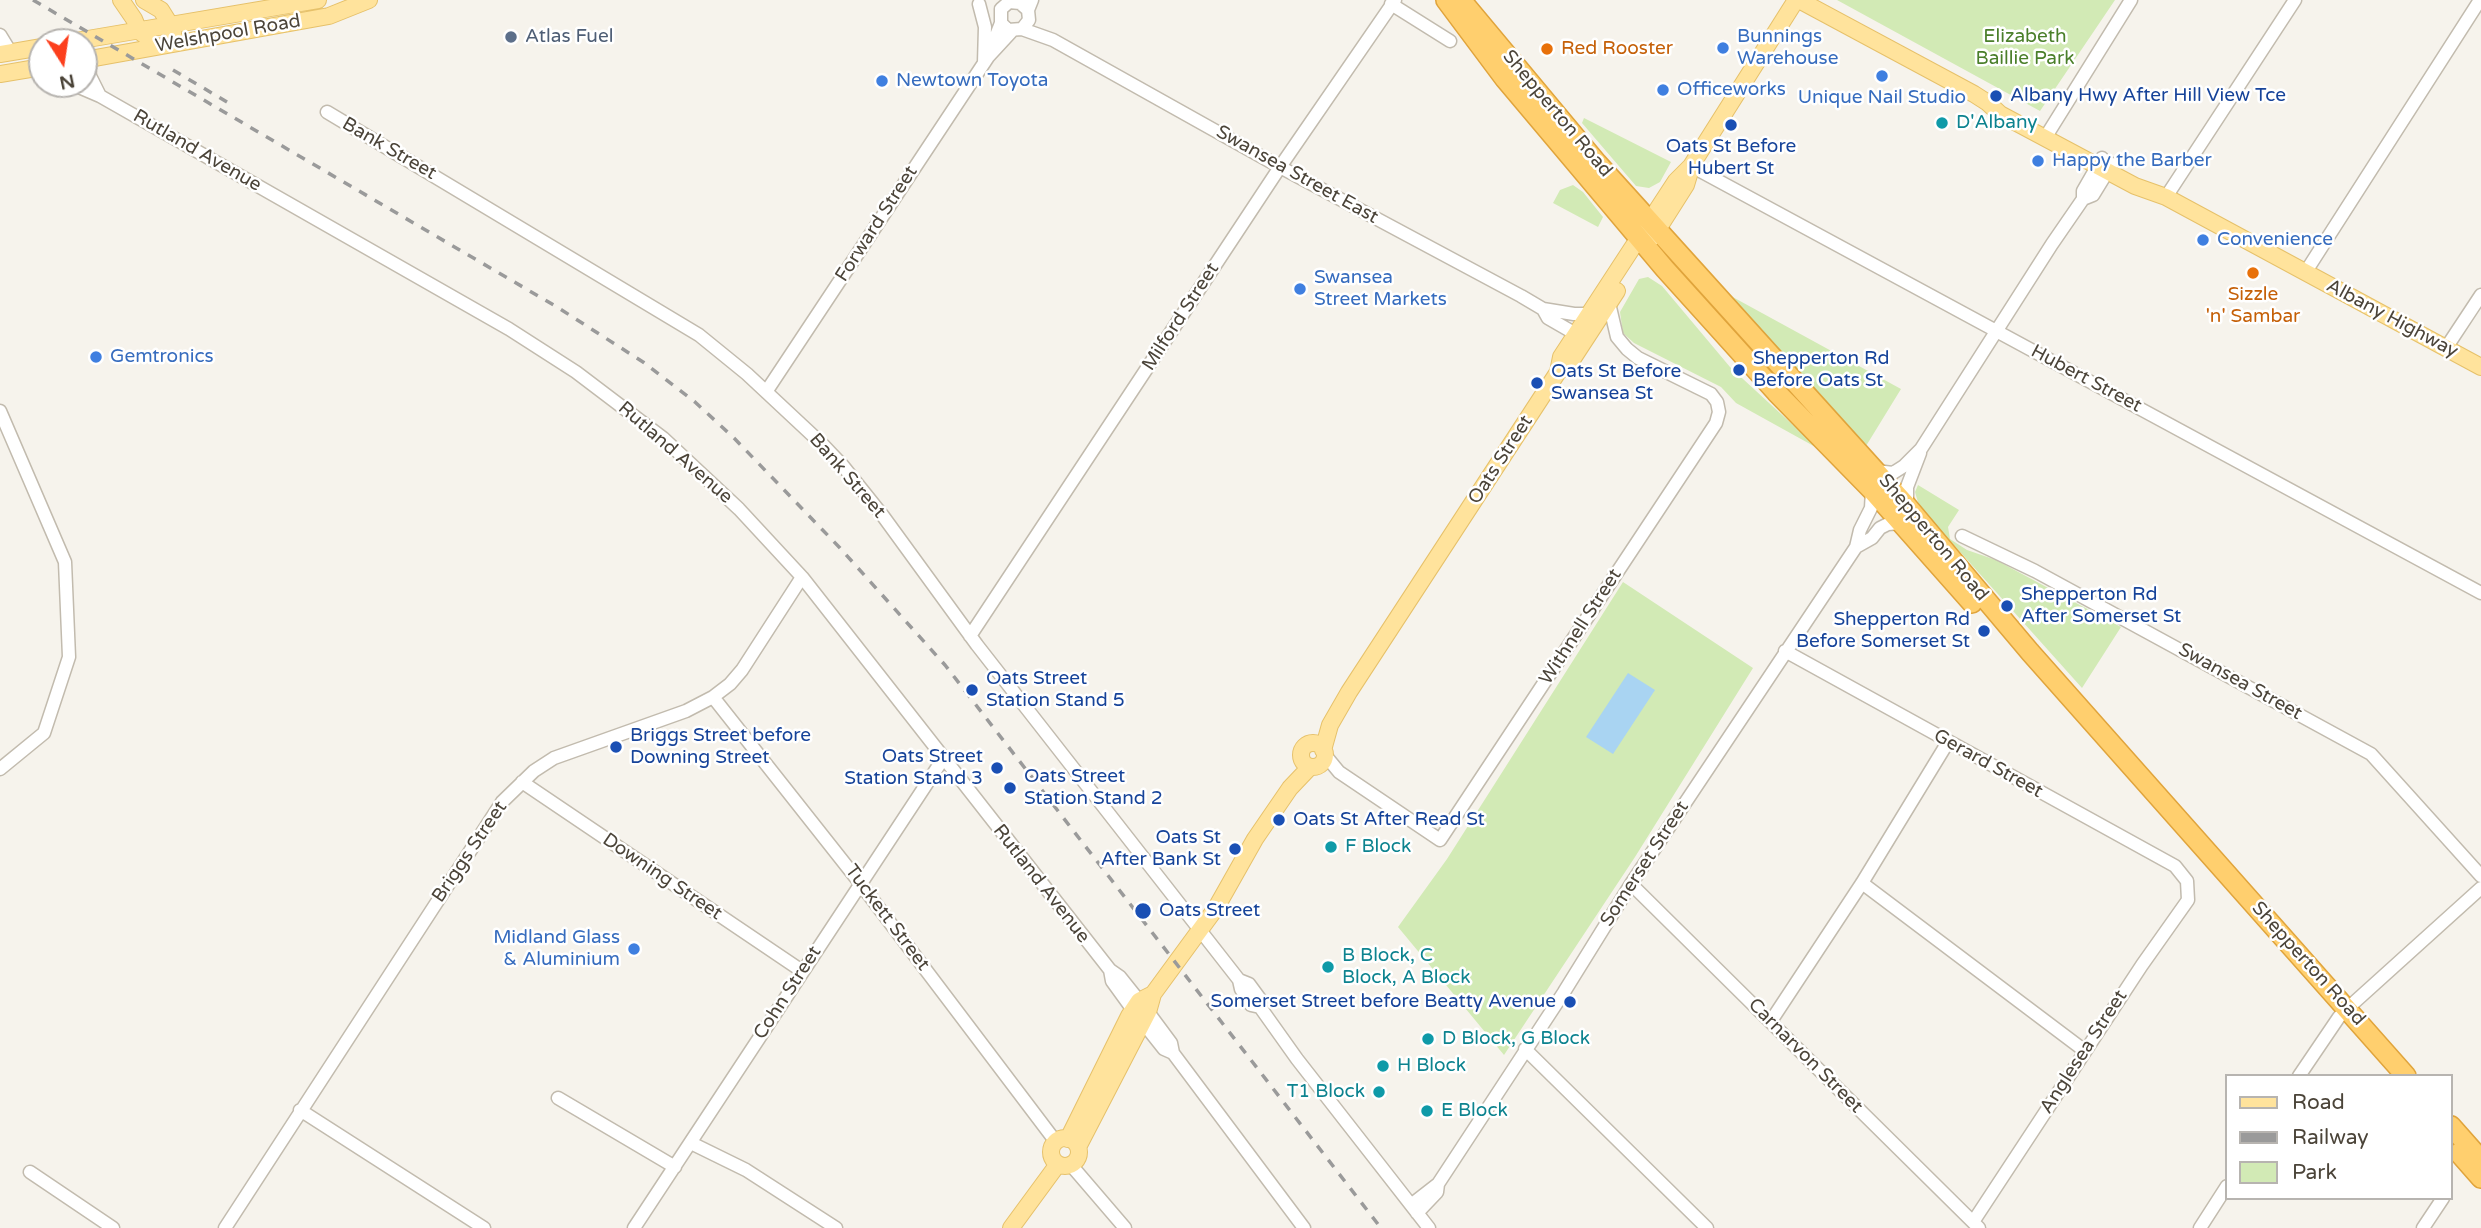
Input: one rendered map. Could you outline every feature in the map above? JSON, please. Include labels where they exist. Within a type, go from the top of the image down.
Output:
[{"type":"highway","name":"Shepperton Road","points":[[1446,0],[1505,79],[1648,234]]},
{"type":"highway","name":"Shepperton Road","points":[[1461,0],[1597,163],[1648,234],[1776,391],[1874,481],[2343,1012],[2404,1074]]},
{"type":"highway","name":"Shepperton Road","points":[[2343,1012],[2388,1074]]},
{"type":"highway","points":[[2453,1128],[2481,1160]]},
{"type":"highway","points":[[2453,1146],[2481,1178]]},
{"type":"main road","points":[[121,0],[139,31],[168,45],[171,26],[161,10],[144,0]]},
{"type":"main road","name":"Welshpool Road","points":[[98,38],[318,0]]},
{"type":"main road","name":"Welshpool Road","points":[[98,57],[329,16],[369,0]]},
{"type":"main road","name":"Oats Street","points":[[1581,337],[1609,303],[1676,180],[1691,166],[1798,0]]},
{"type":"main road","name":"Albany Highway","points":[[1798,0],[1988,103],[2000,114],[2047,134],[2105,165],[2135,186],[2161,194],[2481,367]]},
{"type":"main road","points":[[5,53],[28,49]]},
{"type":"main road","points":[[0,74],[28,70]]},
{"type":"main road","name":"Oats Street","points":[[1064,1164],[1079,1155],[1068,1143],[1143,1008],[1200,932],[1255,839],[1314,757],[1349,692],[1558,372],[1570,363],[1588,314],[1648,234]]},
{"type":"main road","points":[[1011,1228],[1064,1164],[1052,1153],[1068,1143]]},
{"type":"street","points":[[2047,134],[2131,0]]},
{"type":"street","points":[[2161,194],[2295,0]]},
{"type":"street","points":[[2305,273],[2480,0]]},
{"type":"street","name":"Swansea Street East","points":[[1014,1],[1030,9],[1053,40]]},
{"type":"street","name":"Forward Street","points":[[986,60],[1000,21],[1001,9],[1014,1]]},
{"type":"street","points":[[977,2],[1000,21]]},
{"type":"street","points":[[977,2],[985,27],[986,60]]},
{"type":"street","points":[[1393,2],[1450,41]]},
{"type":"street","name":"Milford Street","points":[[970,636],[1280,167],[1393,2]]},
{"type":"street","name":"Forward Street","points":[[766,392],[986,60],[1017,30],[1030,9]]},
{"type":"street","name":"Swansea Street East","points":[[1000,21],[1017,30],[1053,40],[1543,309],[1588,314]]},
{"type":"street","points":[[0,34],[5,53]]},
{"type":"street","points":[[98,92],[100,96]]},
{"type":"street","name":"Rutland Avenue","points":[[100,96],[509,329],[576,372],[663,438],[739,509],[802,578],[1110,970],[1112,981],[1143,1008],[1164,1049],[1173,1053],[1304,1228]]},
{"type":"street","name":"Bank Street","points":[[327,113],[699,334],[766,392],[843,466],[883,516],[970,636],[1239,981],[1251,1005],[1260,1007],[1297,1059],[1429,1228]]},
{"type":"street","points":[[1904,514],[1907,487],[1921,449],[2083,200],[2093,195],[2105,165]]},
{"type":"street","name":"Hubert Street","points":[[1691,166],[2481,593]]},
{"type":"street","points":[[2445,348],[2481,295]]},
{"type":"street","name":"Withnell Street","points":[[1314,757],[1440,840],[1716,424],[1717,402],[1711,394],[1638,358],[1617,337],[1609,303]]},
{"type":"street","name":"Swansea Street East","points":[[1543,309],[1548,318],[1581,337]]},
{"type":"street","points":[[0,411],[65,562],[69,657],[44,733],[0,769]]},
{"type":"street","points":[[1874,481],[1904,466],[1921,449]]},
{"type":"street","name":"Somerset Street","points":[[1414,1209],[1437,1192],[1438,1184],[1631,884],[1856,547],[1860,530],[1871,508],[1874,481]]},
{"type":"street","name":"Somerset Street","points":[[1856,547],[1904,514]]},
{"type":"street","name":"Swansea Street","points":[[1962,536],[2035,571],[2371,754],[2481,876]]},
{"type":"street","name":"Briggs Street","points":[[225,1228],[502,802],[522,782],[554,758],[686,711],[713,697],[742,670],[802,578]]},
{"type":"street","name":"Gerard Street","points":[[1785,651],[2175,866],[2187,881]]},
{"type":"street","name":"Tuckett Street","points":[[713,697],[1068,1143]]},
{"type":"street","points":[[1771,1021],[1862,883],[1948,742]]},
{"type":"street","name":"Cohn Street","points":[[634,1228],[943,759]]},
{"type":"street","name":"Downing Street","points":[[522,782],[802,971]]},
{"type":"street","name":"Anglesea Street","points":[[1976,1225],[2085,1051],[2188,900],[2187,881]]},
{"type":"street","points":[[1862,883],[2085,1051]]},
{"type":"street","name":"Carnarvon Street","points":[[1631,884],[1976,1225]]},
{"type":"street","points":[[2300,1074],[2343,1012],[2481,888]]},
{"type":"street","points":[[1525,1049],[1707,1228]]},
{"type":"street","points":[[558,1098],[674,1167]]},
{"type":"street","points":[[300,1111],[484,1228]]},
{"type":"street","points":[[691,1143],[746,1170],[836,1228]]},
{"type":"street","points":[[1064,1164],[1125,1228]]},
{"type":"street","points":[[30,1172],[113,1228]]},
{"type":"street","points":[[2200,1228],[2226,1188]]},
{"type":"street","points":[[2423,1228],[2442,1200]]},
{"type":"green space","name":"Elizabeth Baillie Park","points":[[1837,0],[2115,0],[2040,111]]},
{"type":"green space","points":[[1584,118],[1671,162],[1660,182],[1649,188],[1636,186],[1582,123]]},
{"type":"green space","points":[[1573,185],[1583,192],[1603,217],[1598,227],[1553,203],[1560,190]]},
{"type":"green space","points":[[1648,277],[1662,286],[1730,367],[1819,449],[1736,403],[1721,387],[1634,343],[1623,333],[1620,312],[1639,279]]},
{"type":"green space","points":[[1729,295],[1901,389],[1866,446]]},
{"type":"green space","points":[[1918,485],[1959,510],[1948,527],[1950,539],[1967,550],[1996,560],[2121,627],[2082,688],[1919,506],[1915,492]]},
{"type":"green space","points":[[1623,582],[1753,668],[1635,857],[1504,1055],[1398,927],[1447,859]]},
{"type":"water","points":[[1628,673],[1655,690],[1613,754],[1586,737]]},
{"type":"railway","points":[[33,0],[557,307],[643,362],[695,402],[734,438],[840,548],[945,665],[1381,1228]]},
{"type":"railway","points":[[173,70],[227,102]]},
{"type":"place","name":"Atlas Fuel","points":[[511,37]]},
{"type":"place","name":"Bunnings Warehouse","points":[[1723,48]]},
{"type":"place","name":"Red Rooster","points":[[1547,49]]},
{"type":"place","name":"Unique Nail Studio","points":[[1882,76]]},
{"type":"place","name":"Newtown Toyota","points":[[882,81]]},
{"type":"place","name":"Officeworks","points":[[1663,90]]},
{"type":"place","name":"Albany Hwy After Hill View Tce","points":[[1996,96]]},
{"type":"place","name":"D'Albany","points":[[1942,123]]},
{"type":"place","name":"Oats St Before Hubert St","points":[[1731,125]]},
{"type":"place","name":"Happy the Barber","points":[[2038,161]]},
{"type":"place","name":"Convenience","points":[[2203,240]]},
{"type":"place","name":"Sizzle 'n' Sambar","points":[[2253,273]]},
{"type":"place","name":"Swansea Street Markets","points":[[1300,289]]},
{"type":"place","name":"Gemtronics","points":[[96,357]]},
{"type":"place","name":"Shepperton Rd Before Oats St","points":[[1739,370]]},
{"type":"place","name":"Oats St Before Swansea St","points":[[1537,383]]},
{"type":"place","name":"Shepperton Rd After Somerset St","points":[[2007,606]]},
{"type":"place","name":"Shepperton Rd Before Somerset St","points":[[1984,631]]},
{"type":"place","name":"Oats Street Station Stand 5","points":[[972,690]]},
{"type":"place","name":"Briggs Street before Downing Street","points":[[616,747]]},
{"type":"place","name":"Oats Street Station Stand 3","points":[[997,768]]},
{"type":"place","name":"Oats Street Station Stand 2","points":[[1010,788]]},
{"type":"place","name":"Oats St After Read St","points":[[1279,820]]},
{"type":"place","name":"F Block","points":[[1331,847]]},
{"type":"place","name":"Oats St After Bank St","points":[[1235,849]]},
{"type":"place","name":"Oats Street","points":[[1143,911]]},
{"type":"place","name":"Midland Glass & Aluminium","points":[[634,949]]},
{"type":"place","name":"B Block, C Block, A Block","points":[[1328,967]]},
{"type":"place","name":"Somerset Street before Beatty Avenue","points":[[1570,1002]]},
{"type":"place","name":"D Block, G Block","points":[[1428,1039]]},
{"type":"place","name":"H Block","points":[[1383,1066]]},
{"type":"place","name":"T1 Block","points":[[1379,1092]]},
{"type":"place","name":"E Block","points":[[1427,1111]]}]
